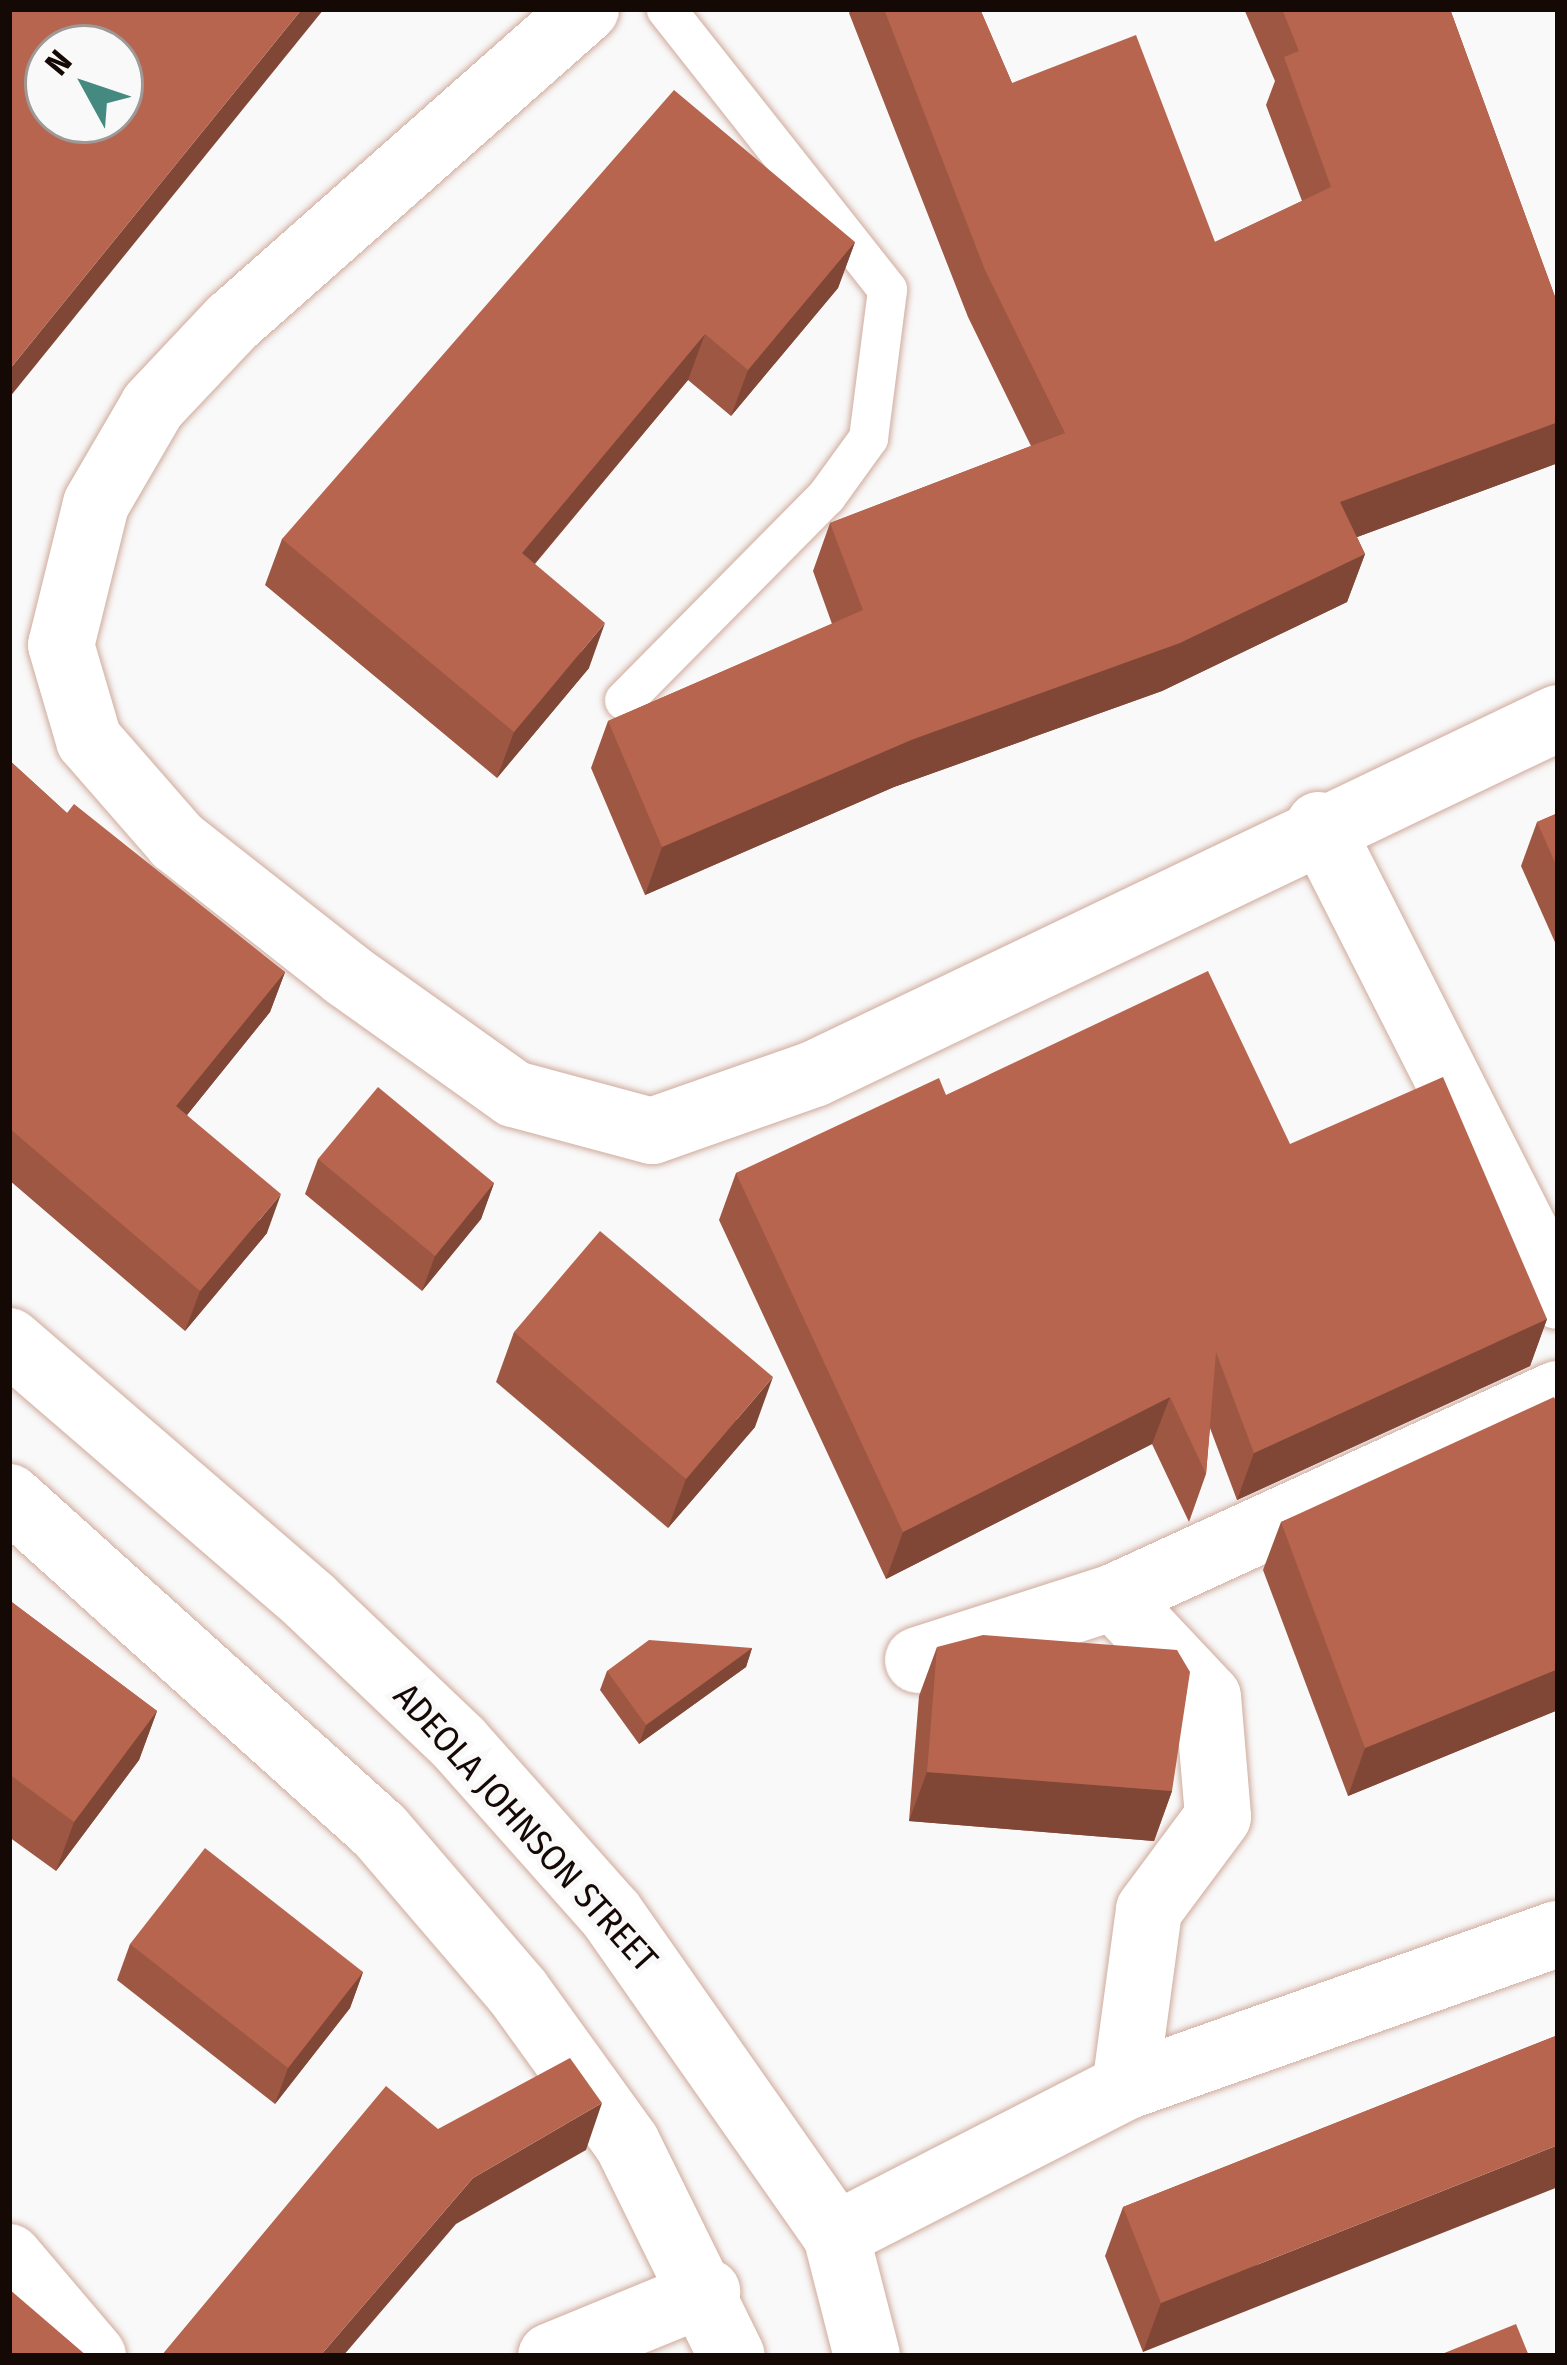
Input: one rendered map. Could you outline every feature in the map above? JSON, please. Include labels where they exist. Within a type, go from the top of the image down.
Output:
[{"type":"street","points":[[586,9],[233,321],[119,457],[61,645],[89,740],[177,841],[514,1094],[652,1131],[814,1074],[1319,825],[1558,718]]},
{"type":"street","points":[[1319,825],[1558,1296]]},
{"type":"street","name":"ADEOLA JOHNSON STREET","points":[[9,1341],[459,1743],[611,1915],[836,2235],[867,2356]]},
{"type":"street","points":[[918,1660],[1114,1597],[1558,1394]]},
{"type":"street","points":[[9,1497],[380,1831],[627,2143],[706,2292],[732,2356]]},
{"type":"street","points":[[1114,1597],[1208,1697],[1218,1817],[1149,1910],[1125,2087]]},
{"type":"street","points":[[836,2235],[1125,2087],[1558,1934]]},
{"type":"street","points":[[9,2257],[93,2356]]},
{"type":"street","points":[[551,2356],[706,2292]]},
{"type":"lane","points":[[624,700],[826,496],[868,438],[887,289],[666,9]]},
{"type":"building","points":[[9,9],[302,9],[9,370]]},
{"type":"building","points":[[884,9],[980,9],[1012,83],[1136,35],[1215,242],[1331,187],[1284,57],[1299,51],[1282,9],[1450,9],[1558,305],[1558,422],[1340,502],[1365,554],[1180,643],[911,740],[662,847],[608,721],[863,610],[830,523],[1065,433],[985,270]]},
{"type":"building","points":[[674,90],[855,242],[748,370],[705,334],[522,553],[605,623],[514,732],[282,539]]},
{"type":"building","points":[[9,760],[67,813],[74,804],[285,972],[176,1106],[281,1194],[200,1291],[9,1128]]},
{"type":"building","points":[[1558,813],[1558,869],[1537,822]]},
{"type":"building","points":[[1208,971],[1290,1144],[1443,1077],[1547,1319],[1254,1453],[1216,1352],[1206,1474],[1170,1397],[903,1532],[736,1173],[939,1078],[946,1095]]},
{"type":"building","points":[[378,1087],[494,1183],[435,1256],[318,1159]]},
{"type":"building","points":[[600,1231],[773,1377],[686,1479],[514,1332]]},
{"type":"building","points":[[1554,1397],[1558,1406],[1558,1669],[1365,1748],[1281,1522]]},
{"type":"building","points":[[9,1600],[157,1711],[74,1822],[9,1774]]},
{"type":"building","points":[[983,1635],[1177,1650],[1190,1672],[1172,1791],[927,1772],[937,1647]]},
{"type":"building","points":[[649,1640],[752,1648],[646,1725],[607,1671]]},
{"type":"building","points":[[205,1848],[363,1972],[288,2068],[130,1944]]},
{"type":"building","points":[[1558,2035],[1558,2145],[1161,2303],[1123,2207]]},
{"type":"building","points":[[570,2058],[602,2103],[473,2178],[320,2356],[161,2356],[386,2086],[438,2129]]},
{"type":"building","points":[[9,2289],[87,2356],[9,2356]]},
{"type":"building","points":[[1516,2324],[1529,2356],[1437,2356]]}]
